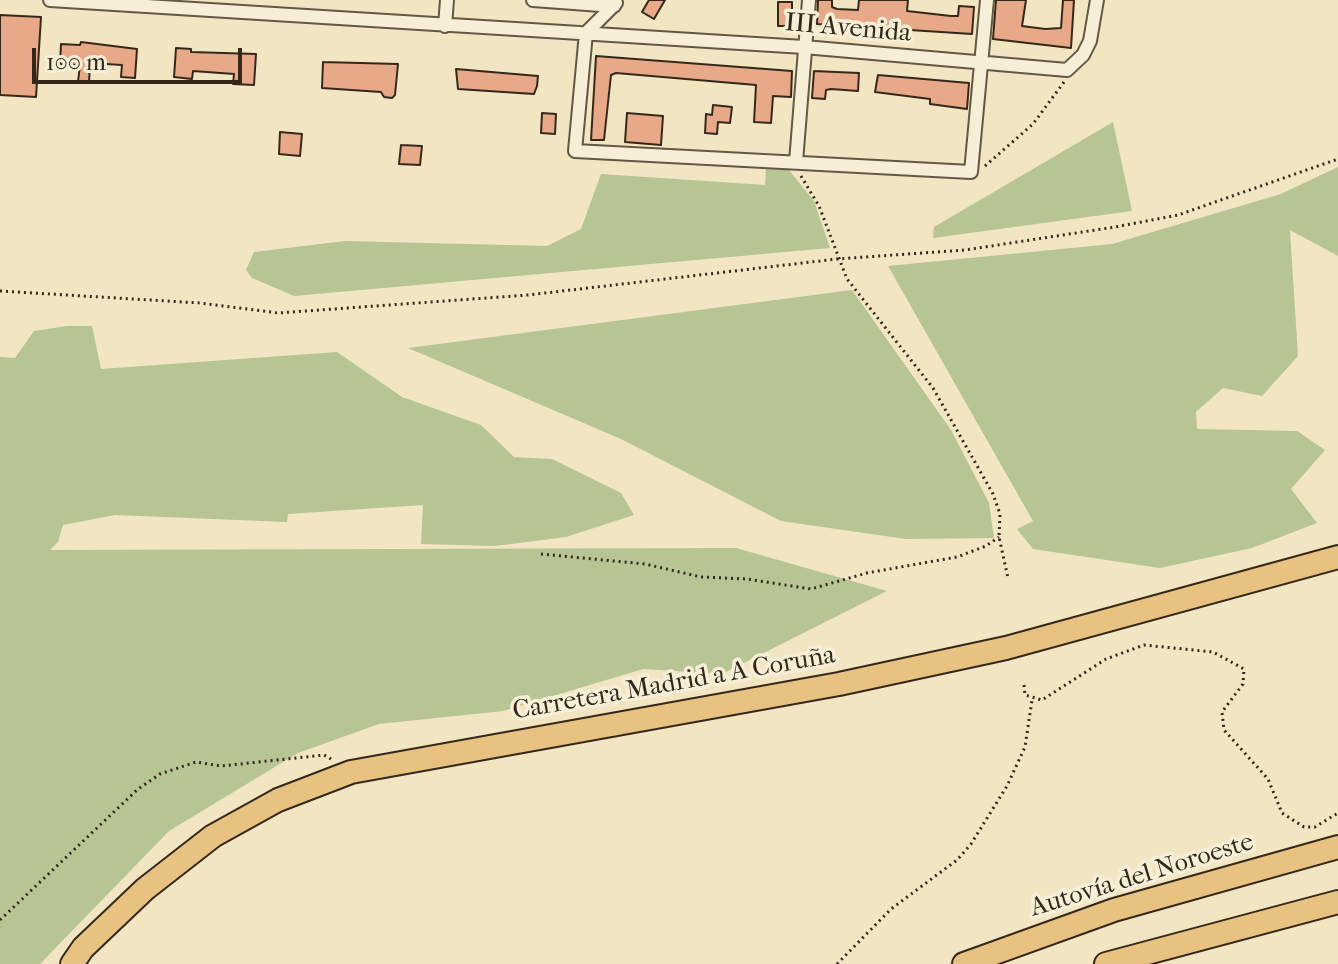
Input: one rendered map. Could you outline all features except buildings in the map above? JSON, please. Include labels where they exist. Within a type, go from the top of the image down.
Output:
[{"type":"highway","name":"Carretera Madrid a A Coruña","points":[[72,964],[83,948],[145,889],[213,836],[278,800],[351,772],[839,684],[1006,648],[1338,557]]},
{"type":"highway","name":"Autovía del Noroeste","points":[[964,964],[1114,910],[1338,847]]},
{"type":"highway","points":[[1106,964],[1338,902]]},
{"type":"street","name":"III Avenida","points":[[50,0],[134,2],[288,16],[804,47],[1067,70]]},
{"type":"street","points":[[288,16],[290,0]]},
{"type":"street","points":[[445,26],[447,0]]},
{"type":"street","points":[[533,0],[616,3]]},
{"type":"street","points":[[794,163],[809,0]]},
{"type":"street","points":[[616,3],[586,33],[575,151],[971,172],[987,0]]},
{"type":"street","points":[[1067,70],[1083,55],[1090,41],[1097,0]]},
{"type":"path","points":[[971,172],[996,159],[1033,124],[1063,85],[1067,70]]},
{"type":"path","points":[[0,291],[200,303],[278,313],[528,295],[837,259],[965,250],[1178,215],[1338,159]]},
{"type":"path","points":[[794,163],[819,206],[847,279],[933,388],[993,494],[1000,514],[999,537],[1008,578]]},
{"type":"path","points":[[541,554],[645,564],[701,577],[747,579],[811,589],[867,573],[957,557],[986,546],[999,537]]},
{"type":"path","points":[[1024,685],[1025,695],[1032,699],[1052,695],[1126,649],[1167,645],[1213,652],[1244,669],[1243,684],[1222,712],[1224,730],[1268,779],[1282,813],[1304,827],[1315,827],[1338,813]]},
{"type":"path","points":[[837,964],[891,909],[957,860],[971,844],[1007,786],[1025,747],[1032,699]]},
{"type":"path","points":[[0,920],[138,789],[175,767],[196,762],[221,766],[324,755],[351,772]]},
{"type":"green space","points":[[1113,122],[1132,211],[933,238],[934,227]]},
{"type":"green space","points":[[766,167],[788,169],[814,201],[830,248],[294,296],[252,278],[246,270],[254,252],[345,241],[547,246],[581,229],[601,174],[765,185]]},
{"type":"green space","points":[[1338,167],[1338,256],[1290,230],[1298,356],[1262,396],[1223,388],[1196,412],[1197,429],[1297,431],[1325,450],[1291,489],[1317,523],[1252,548],[1160,568],[1033,549],[1017,529],[1033,521],[888,266],[1112,244],[1281,194]]},
{"type":"green space","points":[[852,290],[951,430],[989,503],[994,538],[906,539],[781,521],[621,439],[408,348]]},
{"type":"green space","points":[[92,326],[101,369],[337,352],[402,397],[481,425],[514,457],[552,459],[621,493],[634,515],[566,537],[495,546],[421,544],[423,505],[288,514],[287,522],[115,515],[63,525],[58,542],[50,550],[736,548],[887,591],[722,674],[643,669],[503,711],[379,724],[298,753],[169,831],[40,964],[0,964],[0,357],[15,358],[34,331]]}]
